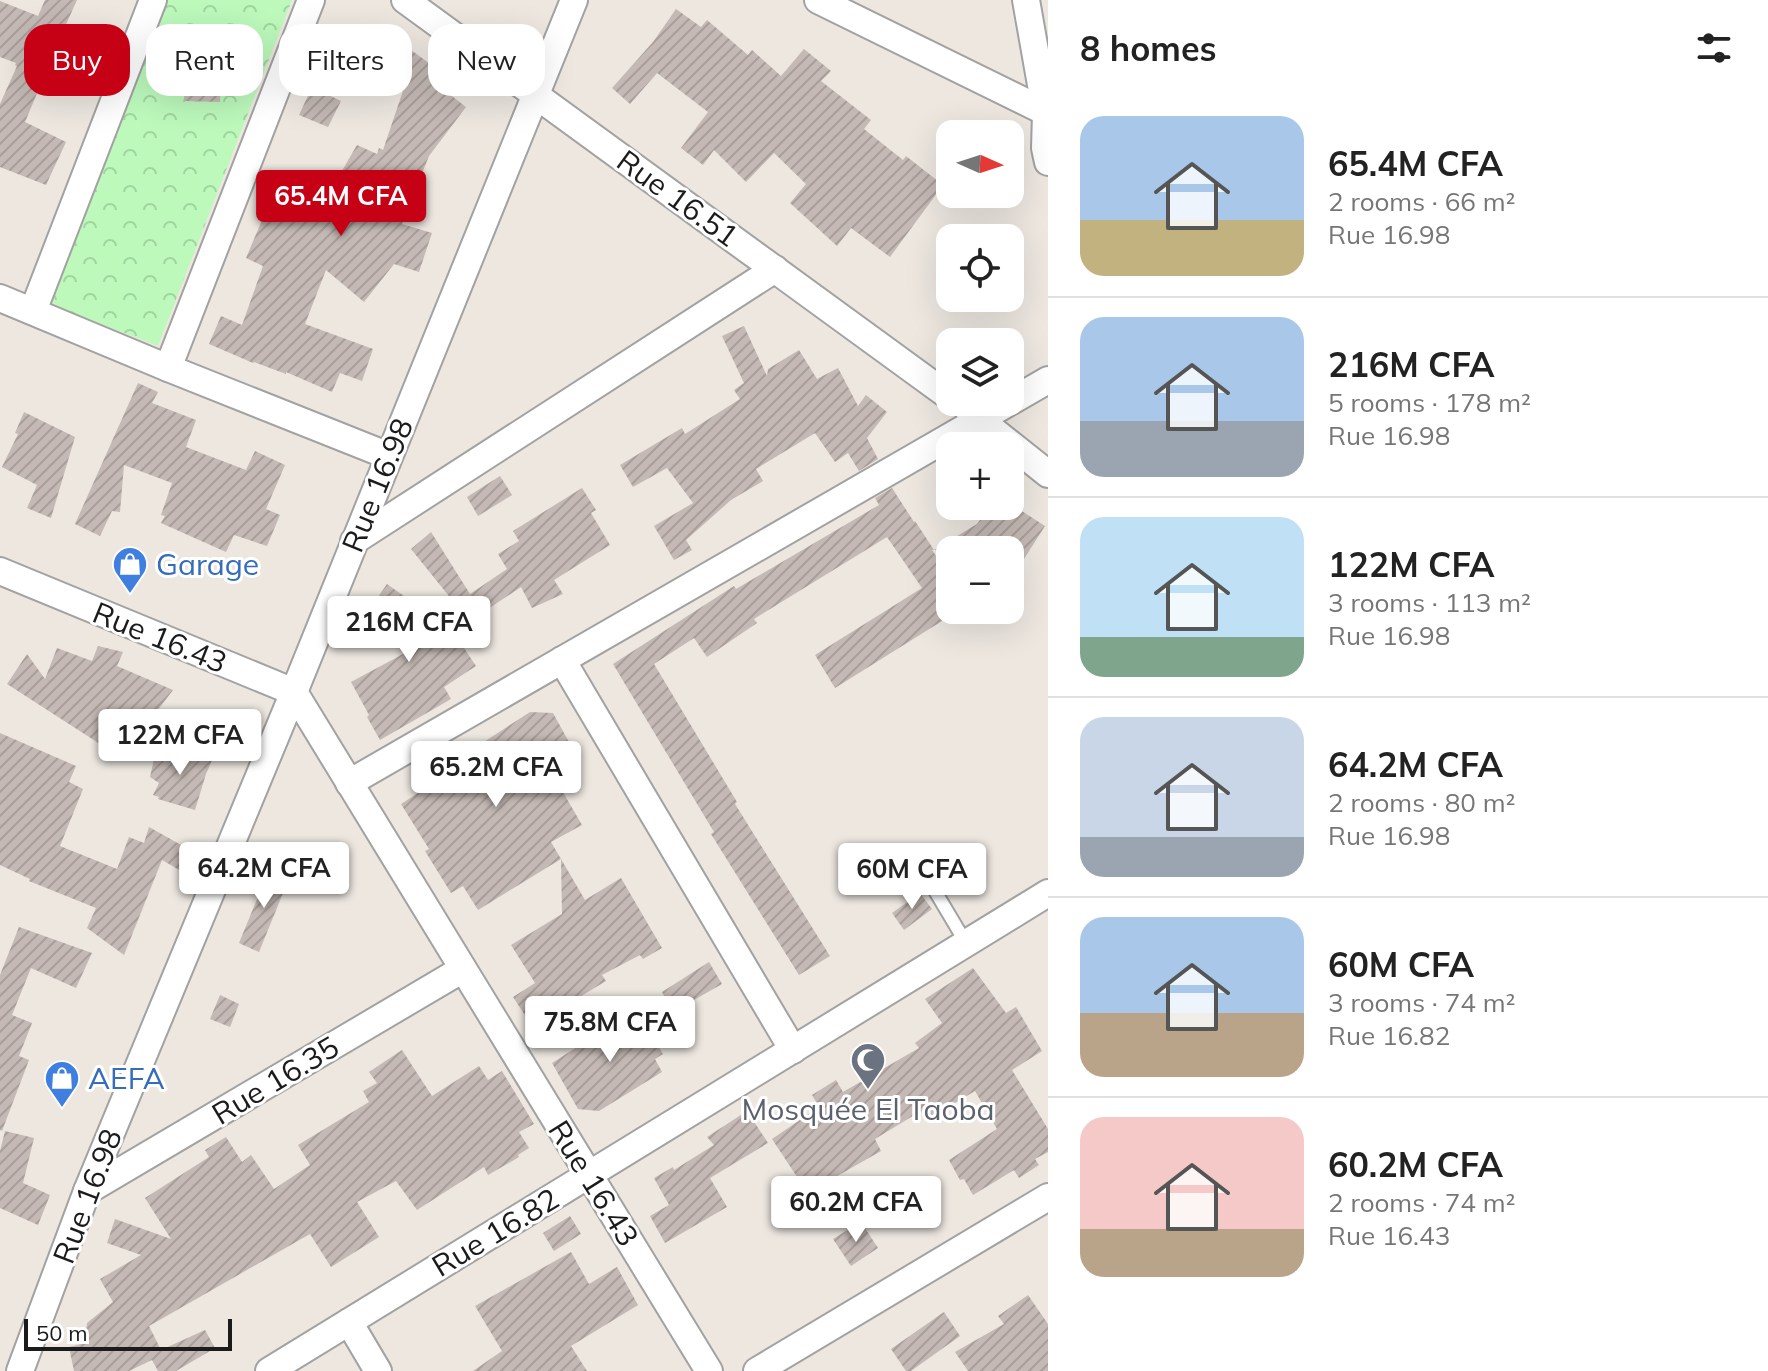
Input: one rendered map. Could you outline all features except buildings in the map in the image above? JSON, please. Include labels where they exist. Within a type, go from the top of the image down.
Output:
[{"type":"street","points":[[33,311],[153,0]]},
{"type":"street","points":[[168,368],[311,0]]},
{"type":"street","name":"Rue 16.51","points":[[405,0],[438,24]]},
{"type":"street","name":"Rue 16.98","points":[[545,70],[574,0]]},
{"type":"street","points":[[1026,0],[1047,113],[1045,148],[1048,162]]},
{"type":"street","points":[[823,1],[1047,113]]},
{"type":"street","name":"Rue 16.98","points":[[20,1371],[87,1191],[294,692],[534,96]]},
{"type":"street","name":"Rue 16.51","points":[[538,96],[936,387]]},
{"type":"street","points":[[354,541],[775,269]]},
{"type":"street","points":[[0,298],[389,456]]},
{"type":"street","points":[[349,783],[1048,380]]},
{"type":"street","points":[[977,416],[1048,474]]},
{"type":"street","name":"Rue 16.43","points":[[1,575],[294,692],[709,1371]]},
{"type":"street","points":[[562,660],[793,1050]]},
{"type":"street","name":"Rue 16.82","points":[[269,1371],[1048,893]]},
{"type":"street","name":"Rue 16.35","points":[[87,1191],[463,969]]},
{"type":"street","points":[[757,1371],[1048,1197]]},
{"type":"street","points":[[349,1322],[378,1371]]},
{"type":"lane","points":[[919,864],[966,943]]},
{"type":"green space","points":[[166,0],[292,0],[283,24],[279,24],[279,34],[263,75],[263,24],[157,24]]},
{"type":"green space","points":[[146,52],[146,96],[255,96],[158,346],[50,304]]},
{"type":"place","name":"Garage","points":[[130,595]]},
{"type":"place","name":"Mosquée El Taoba","points":[[868,1091]]},
{"type":"place","name":"AEFA","points":[[62,1109]]}]
